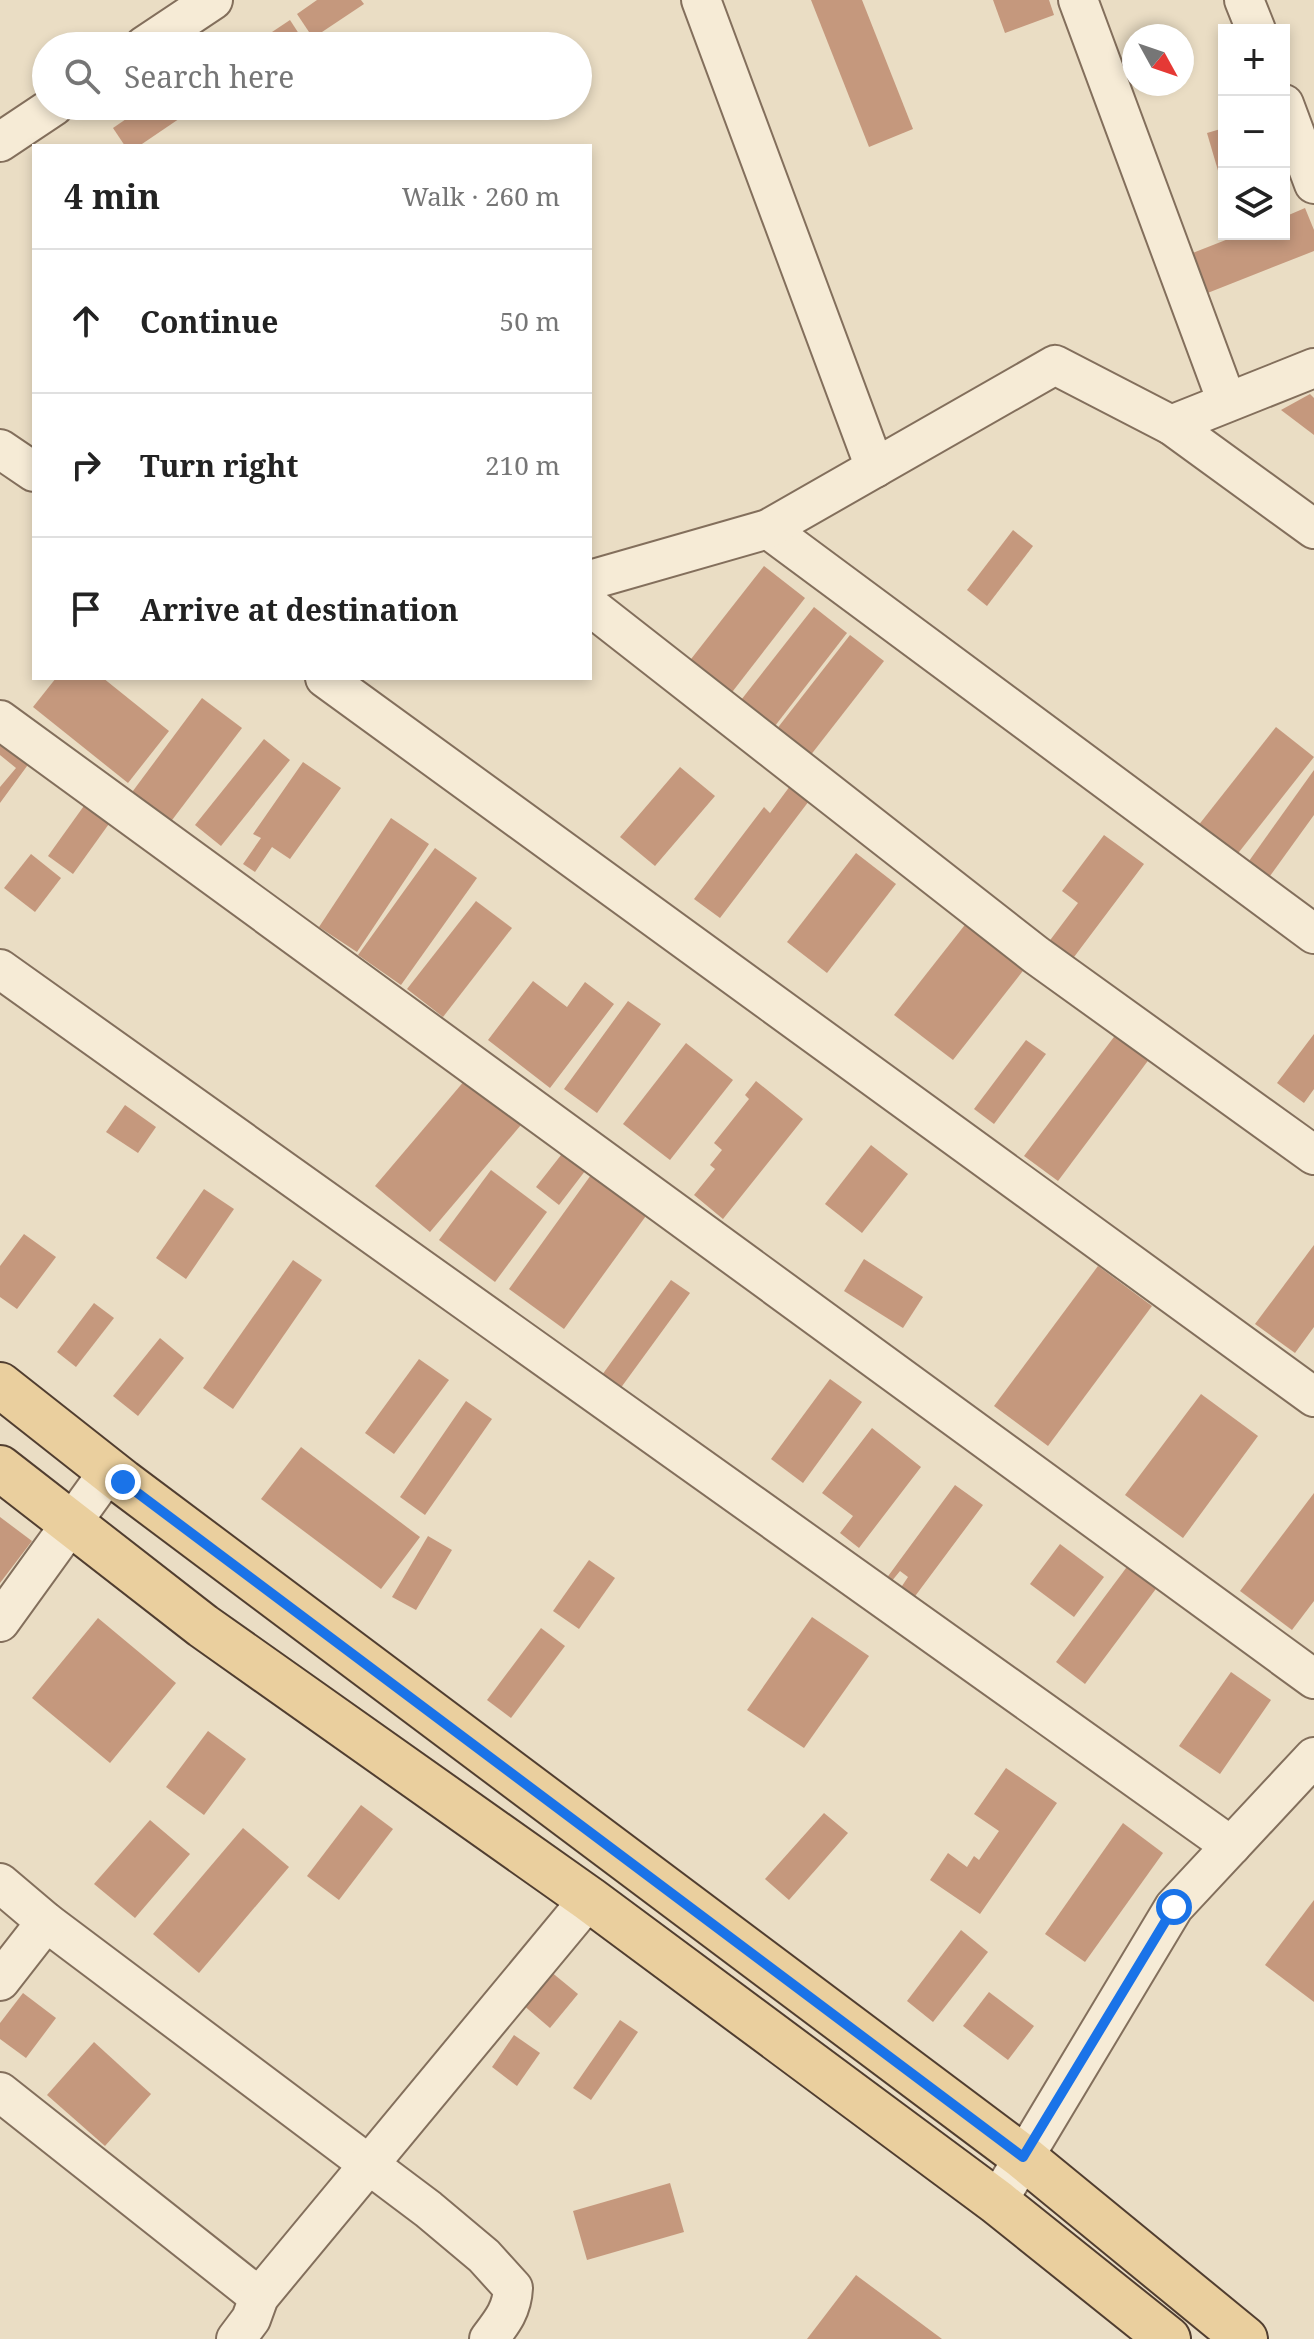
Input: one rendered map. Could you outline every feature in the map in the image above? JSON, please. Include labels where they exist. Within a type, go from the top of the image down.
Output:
[{"type":"main road","points":[[0,1385],[109,1471],[1023,2157],[1245,2339]]},
{"type":"main road","points":[[0,1468],[203,1626],[589,1899],[997,2202],[1168,2339]]},
{"type":"street","points":[[165,32],[213,0]]},
{"type":"street","points":[[701,0],[875,468]]},
{"type":"street","points":[[1078,0],[1227,402]]},
{"type":"street","points":[[1244,0],[1254,24]]},
{"type":"street","points":[[0,142],[33,120]]},
{"type":"street","points":[[1290,120],[1314,184]]},
{"type":"street","points":[[592,579],[768,529],[1055,365],[1171,425],[1314,529]]},
{"type":"street","points":[[1171,425],[1314,368]]},
{"type":"street","points":[[0,449],[32,471]]},
{"type":"street","points":[[768,529],[1314,934]]},
{"type":"street","points":[[592,608],[1036,955],[1314,1155]]},
{"type":"street","points":[[328,680],[1314,1397]]},
{"type":"street","points":[[0,720],[1314,1679]]},
{"type":"street","points":[[0,969],[1231,1846]]},
{"type":"street","points":[[0,1622],[109,1471]]},
{"type":"street","points":[[997,2202],[1174,1907],[1314,1757]]},
{"type":"street","points":[[0,1883],[46,1922],[370,2164],[484,2256],[513,2288],[504,2331]]},
{"type":"street","points":[[236,2339],[251,2319],[259,2297],[589,1899]]},
{"type":"street","points":[[0,1981],[46,1922]]},
{"type":"street","points":[[0,2092],[259,2297]]},
{"type":"building","points":[[317,0],[361,0],[364,4],[322,32],[309,32],[297,14]]},
{"type":"building","points":[[811,0],[862,0],[913,129],[869,147]]},
{"type":"building","points":[[993,0],[1049,0],[1054,15],[1005,33]]},
{"type":"building","points":[[290,20],[298,32],[272,32]]},
{"type":"building","points":[[125,120],[177,120],[142,144],[124,144],[113,128]]},
{"type":"building","points":[[1218,130],[1218,171],[1207,133]]},
{"type":"building","points":[[1305,208],[1314,230],[1314,251],[1200,296],[1185,256],[1226,240],[1290,240],[1290,214]]},
{"type":"building","points":[[1310,394],[1314,398],[1314,435],[1281,410]]},
{"type":"building","points":[[1013,530],[1033,546],[987,606],[967,590]]},
{"type":"building","points":[[764,566],[805,598],[726,700],[684,668]]},
{"type":"building","points":[[814,607],[847,633],[768,735],[734,709]]},
{"type":"building","points":[[850,635],[884,661],[803,765],[769,739]]},
{"type":"building","points":[[54,680],[105,680],[169,731],[128,783],[33,707]]},
{"type":"building","points":[[202,698],[242,728],[166,828],[127,799]]},
{"type":"building","points":[[0,723],[38,751],[0,803],[0,787],[16,768],[0,755]]},
{"type":"building","points":[[1276,727],[1314,757],[1228,866],[1190,836]]},
{"type":"building","points":[[264,739],[290,760],[221,846],[195,825]]},
{"type":"building","points":[[303,762],[341,788],[290,859],[272,847],[255,872],[243,864],[261,838],[253,834]]},
{"type":"building","points":[[680,767],[715,796],[655,866],[620,837]]},
{"type":"building","points":[[1314,770],[1314,815],[1265,883],[1244,868]]},
{"type":"building","points":[[793,782],[812,797],[720,918],[694,899],[764,807],[770,813]]},
{"type":"building","points":[[86,803],[111,821],[73,874],[48,856]]},
{"type":"building","points":[[391,818],[429,844],[357,952],[319,927]]},
{"type":"building","points":[[1104,835],[1144,864],[1065,969],[1042,951],[1078,903],[1062,891]]},
{"type":"building","points":[[435,848],[477,878],[401,985],[358,955]]},
{"type":"building","points":[[856,853],[896,884],[827,973],[787,942]]},
{"type":"building","points":[[31,854],[61,878],[35,912],[4,888]]},
{"type":"building","points":[[476,901],[512,928],[443,1017],[407,989]]},
{"type":"building","points":[[975,912],[1033,958],[953,1060],[894,1015]]},
{"type":"building","points":[[533,981],[567,1007],[585,982],[614,1004],[550,1088],[488,1040]]},
{"type":"building","points":[[628,1001],[661,1024],[597,1113],[564,1089]]},
{"type":"building","points":[[1123,1025],[1156,1050],[1058,1181],[1024,1156]]},
{"type":"building","points":[[1314,1034],[1314,1089],[1304,1103],[1277,1083]]},
{"type":"building","points":[[1026,1040],[1046,1054],[994,1124],[974,1109]]},
{"type":"building","points":[[686,1043],[733,1080],[670,1160],[623,1124]]},
{"type":"building","points":[[471,1073],[526,1119],[430,1232],[375,1186]]},
{"type":"building","points":[[756,1081],[803,1119],[723,1219],[694,1195],[715,1169],[710,1165],[722,1150],[714,1143],[749,1099],[745,1095]]},
{"type":"building","points":[[125,1105],[156,1127],[138,1153],[106,1132]]},
{"type":"building","points":[[572,1141],[595,1158],[559,1205],[536,1187]]},
{"type":"building","points":[[871,1145],[908,1174],[862,1233],[825,1204]]},
{"type":"building","points":[[601,1161],[656,1202],[564,1329],[509,1289]]},
{"type":"building","points":[[491,1170],[547,1212],[495,1282],[439,1240]]},
{"type":"building","points":[[204,1189],[234,1209],[186,1279],[156,1258]]},
{"type":"building","points":[[24,1234],[56,1257],[17,1309],[0,1297],[0,1266]]},
{"type":"building","points":[[1314,1245],[1314,1327],[1295,1353],[1255,1324]]},
{"type":"building","points":[[864,1259],[923,1297],[903,1328],[844,1291]]},
{"type":"building","points":[[293,1260],[322,1280],[233,1409],[203,1388]]},
{"type":"building","points":[[1098,1266],[1152,1306],[1048,1446],[994,1406]]},
{"type":"building","points":[[671,1280],[690,1293],[620,1389],[602,1375]]},
{"type":"building","points":[[94,1303],[114,1318],[76,1367],[57,1352]]},
{"type":"building","points":[[160,1338],[184,1358],[138,1416],[113,1396]]},
{"type":"building","points":[[419,1359],[449,1380],[394,1454],[365,1433]]},
{"type":"building","points":[[830,1379],[862,1402],[803,1483],[771,1459]]},
{"type":"building","points":[[1201,1394],[1258,1436],[1183,1538],[1125,1495]]},
{"type":"building","points":[[466,1401],[492,1419],[425,1515],[400,1497]]},
{"type":"building","points":[[872,1428],[921,1467],[859,1548],[840,1533],[853,1516],[822,1493]]},
{"type":"building","points":[[301,1447],[420,1537],[381,1589],[261,1499]]},
{"type":"building","points":[[955,1485],[983,1505],[913,1599],[900,1589],[908,1577],[900,1571],[891,1582],[886,1579]]},
{"type":"building","points":[[1314,1493],[1314,1601],[1292,1630],[1240,1591]]},
{"type":"building","points":[[0,1517],[32,1541],[0,1583]]},
{"type":"building","points":[[428,1536],[452,1550],[416,1610],[392,1597]]},
{"type":"building","points":[[1060,1544],[1104,1577],[1074,1617],[1030,1584]]},
{"type":"building","points":[[1138,1552],[1167,1574],[1085,1684],[1056,1662]]},
{"type":"building","points":[[589,1560],[615,1578],[579,1629],[553,1611]]},
{"type":"building","points":[[812,1617],[869,1656],[804,1748],[747,1710]]},
{"type":"building","points":[[98,1618],[176,1683],[110,1763],[32,1698]]},
{"type":"building","points":[[541,1628],[565,1646],[511,1718],[487,1700]]},
{"type":"building","points":[[1231,1672],[1271,1700],[1220,1774],[1179,1746]]},
{"type":"building","points":[[208,1731],[246,1759],[204,1815],[166,1787]]},
{"type":"building","points":[[1006,1768],[1057,1803],[980,1914],[930,1880],[948,1853],[967,1867],[974,1856],[979,1860],[999,1831],[974,1814]]},
{"type":"building","points":[[361,1805],[393,1829],[339,1900],[307,1876]]},
{"type":"building","points":[[824,1813],[848,1833],[789,1900],[765,1879]]},
{"type":"building","points":[[150,1820],[190,1854],[135,1918],[94,1884]]},
{"type":"building","points":[[1123,1823],[1163,1853],[1085,1962],[1045,1934]]},
{"type":"building","points":[[243,1828],[289,1867],[199,1973],[153,1934]]},
{"type":"building","points":[[1314,1900],[1314,2002],[1265,1965]]},
{"type":"building","points":[[961,1930],[988,1952],[933,2022],[907,2001]]},
{"type":"building","points":[[550,1971],[578,1994],[550,2028],[522,2004]]},
{"type":"building","points":[[989,1992],[1034,2026],[1008,2060],[963,2026]]},
{"type":"building","points":[[23,1993],[56,2018],[26,2058],[0,2039],[0,2023]]},
{"type":"building","points":[[620,2020],[638,2032],[591,2100],[573,2088]]},
{"type":"building","points":[[514,2035],[540,2053],[517,2086],[492,2067]]},
{"type":"building","points":[[94,2042],[151,2094],[105,2146],[47,2095]]},
{"type":"building","points":[[670,2183],[684,2232],[587,2260],[573,2211]]},
{"type":"building","points":[[856,2275],[942,2339],[807,2339]]},
{"type":"route","points":[[123,1482],[1023,2157],[1174,1907]]}]
